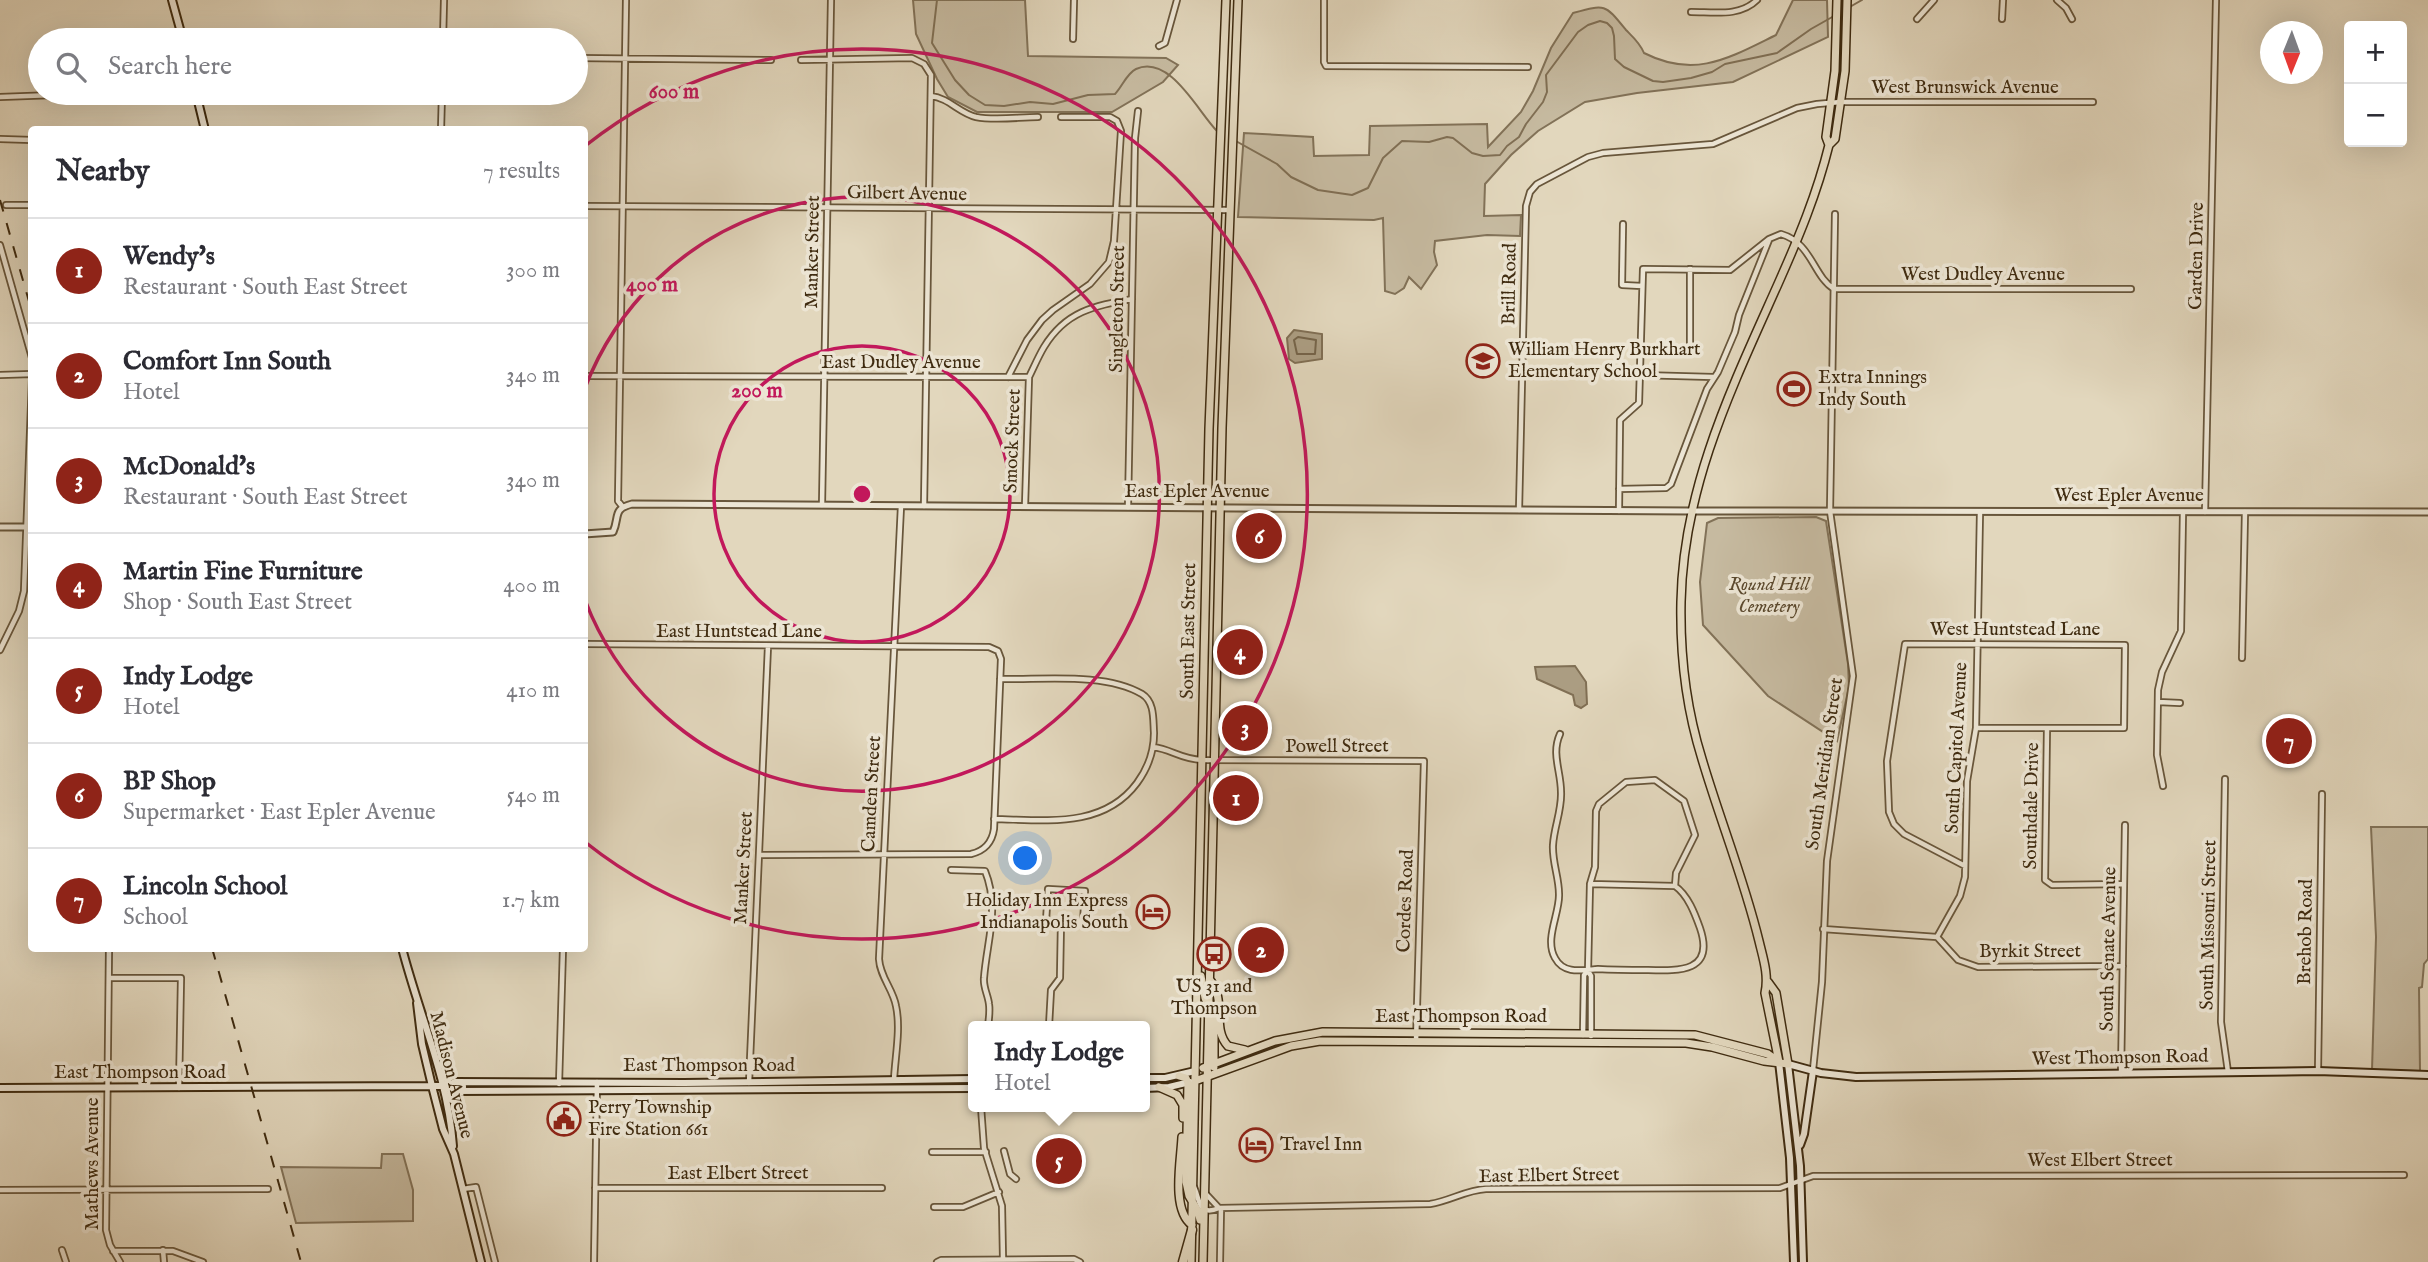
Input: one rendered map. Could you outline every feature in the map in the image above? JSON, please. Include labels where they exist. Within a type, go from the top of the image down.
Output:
[{"type":"highway","points":[[1183,1262],[1192,1228]]},
{"type":"main road","points":[[172,0],[180,28]]},
{"type":"main road","name":"South East Street","points":[[1203,1262],[1207,1077],[1210,1065],[1207,508],[1226,0]]},
{"type":"main road","name":"South East Street","points":[[1191,1262],[1194,1187],[1192,1082],[1195,1071],[1197,961],[1219,508],[1238,0]]},
{"type":"main road","name":"South Meridian Street","points":[[1794,1262],[1798,1150],[1776,993],[1768,982],[1748,898],[1700,752],[1688,696],[1682,649],[1681,601],[1683,562],[1691,511],[1702,468],[1717,424],[1809,214],[1829,145],[1835,139],[1838,0]]},
{"type":"main road","name":"South Meridian Street","points":[[1837,103],[1847,0]]},
{"type":"main road","points":[[198,105],[204,126]]},
{"type":"main road","name":"Madison Avenue","points":[[403,952],[445,1086],[454,1154]]},
{"type":"main road","points":[[1197,961],[1208,1007]]},
{"type":"main road","points":[[1209,978],[1219,997],[1220,1033],[1224,1043],[1232,1048],[1250,1050]]},
{"type":"main road","name":"South Meridian Street","points":[[1768,982],[1765,993],[1779,1062],[1797,1182],[1803,1262]]},
{"type":"main road","name":"Madison Avenue","points":[[417,1003],[421,1039],[432,1086],[443,1129],[454,1154],[481,1262]]},
{"type":"main road","name":"East Thompson Road","points":[[1150,1079],[1179,1076],[1282,1039],[1314,1032],[1695,1035],[1768,1054],[1779,1062]]},
{"type":"main road","name":"East Thompson Road","points":[[1150,1088],[1192,1082],[1291,1046],[1310,1042],[1696,1044],[1813,1071]]},
{"type":"main road","points":[[1210,1065],[1217,1070],[1224,1070]]},
{"type":"main road","name":"South Meridian Street","points":[[1798,1150],[1804,1134],[1813,1071]]},
{"type":"main road","name":"West Thompson Road","points":[[1813,1071],[1856,1077],[2318,1071],[2428,1075]]},
{"type":"main road","points":[[1179,1076],[1192,1082],[1186,1182],[1199,1215],[1203,1249]]},
{"type":"main road","name":"East Thompson Road","points":[[0,1088],[445,1086],[454,1082],[968,1079]]},
{"type":"main road","points":[[892,1089],[894,1080]]},
{"type":"main road","name":"East Thompson Road","points":[[445,1086],[455,1091],[968,1088]]},
{"type":"main road","points":[[1159,1087],[1175,1093],[1183,1105],[1180,1205],[1183,1217],[1192,1228]]},
{"type":"street","points":[[443,28],[444,0]]},
{"type":"street","points":[[588,534],[613,532],[618,511],[622,506],[618,501],[626,0]]},
{"type":"street","name":"Manker Street","points":[[822,505],[831,0]]},
{"type":"street","points":[[1073,39],[1074,0]]},
{"type":"street","points":[[1158,46],[1165,43],[1177,0]]},
{"type":"street","points":[[1324,0],[1326,66],[1528,67]]},
{"type":"street","points":[[1692,12],[1736,12],[1758,0]]},
{"type":"street","points":[[1917,19],[1934,0]]},
{"type":"street","points":[[2002,19],[2003,0]]},
{"type":"street","points":[[2057,0],[2066,8],[2072,19]]},
{"type":"street","name":"Garden Drive","points":[[2205,512],[2216,0]]},
{"type":"street","points":[[588,58],[771,60]]},
{"type":"street","points":[[801,60],[912,58],[924,64],[931,75],[923,506]]},
{"type":"street","points":[[0,97],[28,96]]},
{"type":"street","points":[[932,96],[951,102],[968,114],[978,117],[1038,117]]},
{"type":"street","name":"West Brunswick Avenue","points":[[1525,226],[1527,199],[1534,187],[1583,158],[1604,153],[1713,144],[1810,104],[2093,102]]},
{"type":"street","points":[[441,126],[442,105]]},
{"type":"street","name":"Singleton Street","points":[[1128,507],[1138,111]]},
{"type":"street","name":"East Dudley Avenue","points":[[1008,377],[1027,340],[1042,320],[1090,284],[1104,269],[1113,249],[1121,131],[1117,121],[1110,117],[1061,117]]},
{"type":"street","points":[[0,139],[28,140]]},
{"type":"street","points":[[6,205],[28,205]]},
{"type":"street","name":"Gilbert Avenue","points":[[588,206],[1229,210]]},
{"type":"street","name":"South Meridian Street","points":[[1813,1071],[1821,998],[1829,847],[1853,676],[1830,511],[1835,214]]},
{"type":"street","points":[[1623,224],[1622,285],[1642,286]]},
{"type":"street","name":"Brill Road","points":[[1519,510],[1525,226]]},
{"type":"street","points":[[1619,511],[1620,420],[1639,403],[1643,269],[1730,270],[1769,239],[1784,235],[1809,255],[1834,289]]},
{"type":"street","points":[[1619,489],[1666,488],[1671,485],[1707,389],[1718,372],[1735,332],[1769,239]]},
{"type":"street","points":[[0,245],[28,344]]},
{"type":"street","points":[[1690,269],[1690,346]]},
{"type":"street","name":"West Dudley Avenue","points":[[1834,289],[2131,289]]},
{"type":"street","points":[[1029,377],[1047,342],[1074,316],[1094,306],[1132,299]]},
{"type":"street","points":[[0,374],[28,377]]},
{"type":"street","points":[[1640,375],[1714,377]]},
{"type":"street","name":"East Dudley Avenue","points":[[588,376],[1029,377]]},
{"type":"street","name":"Smock Street","points":[[1025,506],[1029,377]]},
{"type":"street","name":"East Epler Avenue","points":[[622,506],[1830,511]]},
{"type":"street","name":"Camden Street","points":[[894,1080],[897,1010],[883,978],[879,961],[901,506]]},
{"type":"street","name":"West Epler Avenue","points":[[1830,511],[2428,512]]},
{"type":"street","name":"South Capitol Avenue","points":[[1937,937],[1961,894],[1965,866],[1967,782],[1976,728],[1980,512]]},
{"type":"street","points":[[2162,786],[2157,755],[2158,702],[2161,675],[2181,631],[2183,512]]},
{"type":"street","points":[[2242,658],[2245,512]]},
{"type":"street","points":[[0,527],[28,527]]},
{"type":"street","points":[[0,650],[24,595],[28,541]]},
{"type":"street","name":"East Huntstead Lane","points":[[588,644],[992,648],[1001,656],[1000,680]]},
{"type":"street","name":"West Huntstead Lane","points":[[1965,866],[1904,834],[1890,816],[1887,761],[1905,644],[2125,645],[2124,728],[2047,728]]},
{"type":"street","name":"Manker Street","points":[[748,1091],[768,646]]},
{"type":"street","points":[[759,855],[922,855],[977,852],[987,846],[992,838],[1000,680],[1097,681],[1140,693],[1147,698],[1152,706],[1153,747],[1146,769],[1122,799],[1102,811],[1069,820],[994,819]]},
{"type":"street","points":[[2158,702],[2180,703]]},
{"type":"street","points":[[1976,728],[2047,728]]},
{"type":"street","name":"Southdale Drive","points":[[2047,728],[2044,876],[2052,886],[2124,884]]},
{"type":"street","points":[[1560,734],[1555,753],[1561,800],[1553,846],[1559,896],[1552,947],[1555,959],[1564,967],[1577,971],[1678,971],[1687,969],[1700,959],[1704,942],[1694,913],[1675,887],[1590,884]]},
{"type":"street","name":"Powell Street","points":[[1153,747],[1181,757],[1208,760],[1424,761]]},
{"type":"street","name":"Cordes Road","points":[[1416,1042],[1424,761]]},
{"type":"street","name":"South Missouri Street","points":[[2225,779],[2221,1022],[2228,1072]]},
{"type":"street","points":[[1587,1043],[1591,976],[1588,971],[1590,884],[1595,867],[1597,807],[1626,782],[1657,781],[1681,798],[1686,806],[1695,835],[1676,873],[1675,887]]},
{"type":"street","name":"Brehob Road","points":[[2318,1071],[2322,794]]},
{"type":"street","name":"South Senate Avenue","points":[[2120,1074],[2125,825]]},
{"type":"street","points":[[951,870],[985,871],[992,889],[991,936],[984,981],[989,1002],[988,1021]]},
{"type":"street","points":[[1084,889],[1083,922],[1061,922],[1046,920],[1047,890],[1084,889]]},
{"type":"street","points":[[1049,1021],[1051,990],[1060,978],[1061,922]]},
{"type":"street","points":[[1823,929],[1937,937]]},
{"type":"street","name":"Byrkit Street","points":[[1937,937],[1956,959],[1978,967],[2123,966]]},
{"type":"street","name":"Mathews Avenue","points":[[109,952],[106,1232],[113,1251]]},
{"type":"street","points":[[559,1091],[563,952]]},
{"type":"street","points":[[108,978],[181,978],[179,1088]]},
{"type":"street","points":[[594,1262],[597,1082]]},
{"type":"street","points":[[981,1112],[982,1134],[999,1192],[1003,1217],[1003,1259]]},
{"type":"street","points":[[1004,1151],[1010,1174],[1016,1179]]},
{"type":"street","points":[[932,1152],[986,1152]]},
{"type":"street","name":"West Elbert Street","points":[[1797,1182],[1813,1176],[2403,1175]]},
{"type":"street","name":"East Elbert Street","points":[[1204,1209],[1430,1204],[1481,1189],[1780,1188],[1797,1182]]},
{"type":"street","points":[[463,1189],[476,1187],[495,1262]]},
{"type":"street","points":[[1194,1187],[1199,1205],[1204,1209]]},
{"type":"street","name":"East Elbert Street","points":[[594,1188],[881,1188]]},
{"type":"street","points":[[0,1190],[268,1189]]},
{"type":"street","points":[[934,1207],[963,1207],[999,1192]]},
{"type":"street","points":[[1204,1192],[1220,1208],[1220,1262]]},
{"type":"street","points":[[62,1250],[66,1262]]},
{"type":"street","points":[[163,1250],[164,1262]]},
{"type":"street","points":[[113,1251],[182,1252],[202,1262]]},
{"type":"street","points":[[113,1251],[120,1262]]},
{"type":"street","points":[[937,1262],[1003,1259],[1074,1259],[1080,1262]]},
{"type":"green space","points":[[913,0],[1025,0],[1028,56],[1166,58],[1178,65],[1163,82],[1112,112],[977,112],[948,97],[937,79],[916,34]]},
{"type":"green space","points":[[1793,0],[1827,0],[1828,37],[1733,82],[1585,102],[1538,131],[1511,155],[1485,184],[1484,216],[1521,215],[1520,236],[1487,235],[1435,241],[1437,265],[1421,289],[1409,277],[1404,288],[1395,294],[1385,291],[1383,218],[1238,217],[1244,133],[1313,137],[1314,156],[1369,155],[1370,126],[1487,124],[1488,147],[1521,112],[1551,48],[1573,13],[1604,8],[1614,15],[1644,53],[1662,61],[1696,65],[1727,58],[1776,35]]},
{"type":"green space","name":"Round Hill Cemetery","points":[[1816,517],[1826,521],[1848,664],[1849,687],[1837,741],[1768,696],[1703,625],[1700,582],[1707,523],[1718,518]]},
{"type":"green space","points":[[2371,827],[2428,827],[2428,959],[2424,964],[2422,987],[2419,988],[2420,1071],[2372,1070],[2376,937]]},
{"type":"green space","points":[[382,1154],[403,1154],[413,1190],[413,1221],[296,1223],[281,1167],[381,1168]]},
{"type":"water","points":[[1294,330],[1322,334],[1322,359],[1295,363],[1289,359],[1287,338]]},
{"type":"water","points":[[1575,666],[1586,682],[1587,704],[1581,708],[1575,705],[1573,695],[1537,679],[1535,667]]},
{"type":"waterway","points":[[937,0],[932,43],[955,80],[969,95],[985,105],[1004,106],[1030,102],[1053,104],[1088,95],[1115,94],[1133,71],[1148,67],[1172,77],[1217,131]]},
{"type":"waterway","points":[[1848,8],[1862,0]]},
{"type":"waterway","points":[[1234,140],[1277,164],[1291,177],[1318,190],[1352,195],[1368,188],[1383,158],[1402,141],[1429,142],[1447,137],[1453,138],[1472,153],[1483,156],[1500,155],[1519,137],[1543,102],[1547,92],[1546,75],[1578,32],[1588,25],[1600,21],[1607,23],[1614,36],[1615,59],[1624,67],[1653,81],[1663,82],[1691,78],[1712,72],[1725,64],[1777,53],[1834,16]]},
{"type":"railway","points":[[0,200],[28,298]]},
{"type":"railway","points":[[213,952],[301,1262]]},
{"type":"place","name":"William Henry Burkhart Elementary School","points":[[1483,361]]},
{"type":"place","name":"Extra Innings Indy South","points":[[1794,389]]},
{"type":"place","name":"BP Shop","points":[[1259,536]]},
{"type":"place","name":"Martin Fine Furniture","points":[[1240,652]]},
{"type":"place","name":"McDonald's","points":[[1245,728]]},
{"type":"place","name":"Lincoln School","points":[[2289,741]]},
{"type":"place","name":"Wendy's","points":[[1236,798]]},
{"type":"place","name":"Holiday Inn Express Indianapolis South","points":[[1153,912]]},
{"type":"place","name":"Comfort Inn South","points":[[1261,950]]},
{"type":"place","name":"US 31 and Thompson","points":[[1214,954]]},
{"type":"place","name":"Perry Township Fire Station 661","points":[[564,1119]]},
{"type":"place","name":"Travel Inn","points":[[1256,1145]]},
{"type":"place","name":"Indy Lodge","points":[[1059,1161]]}]
